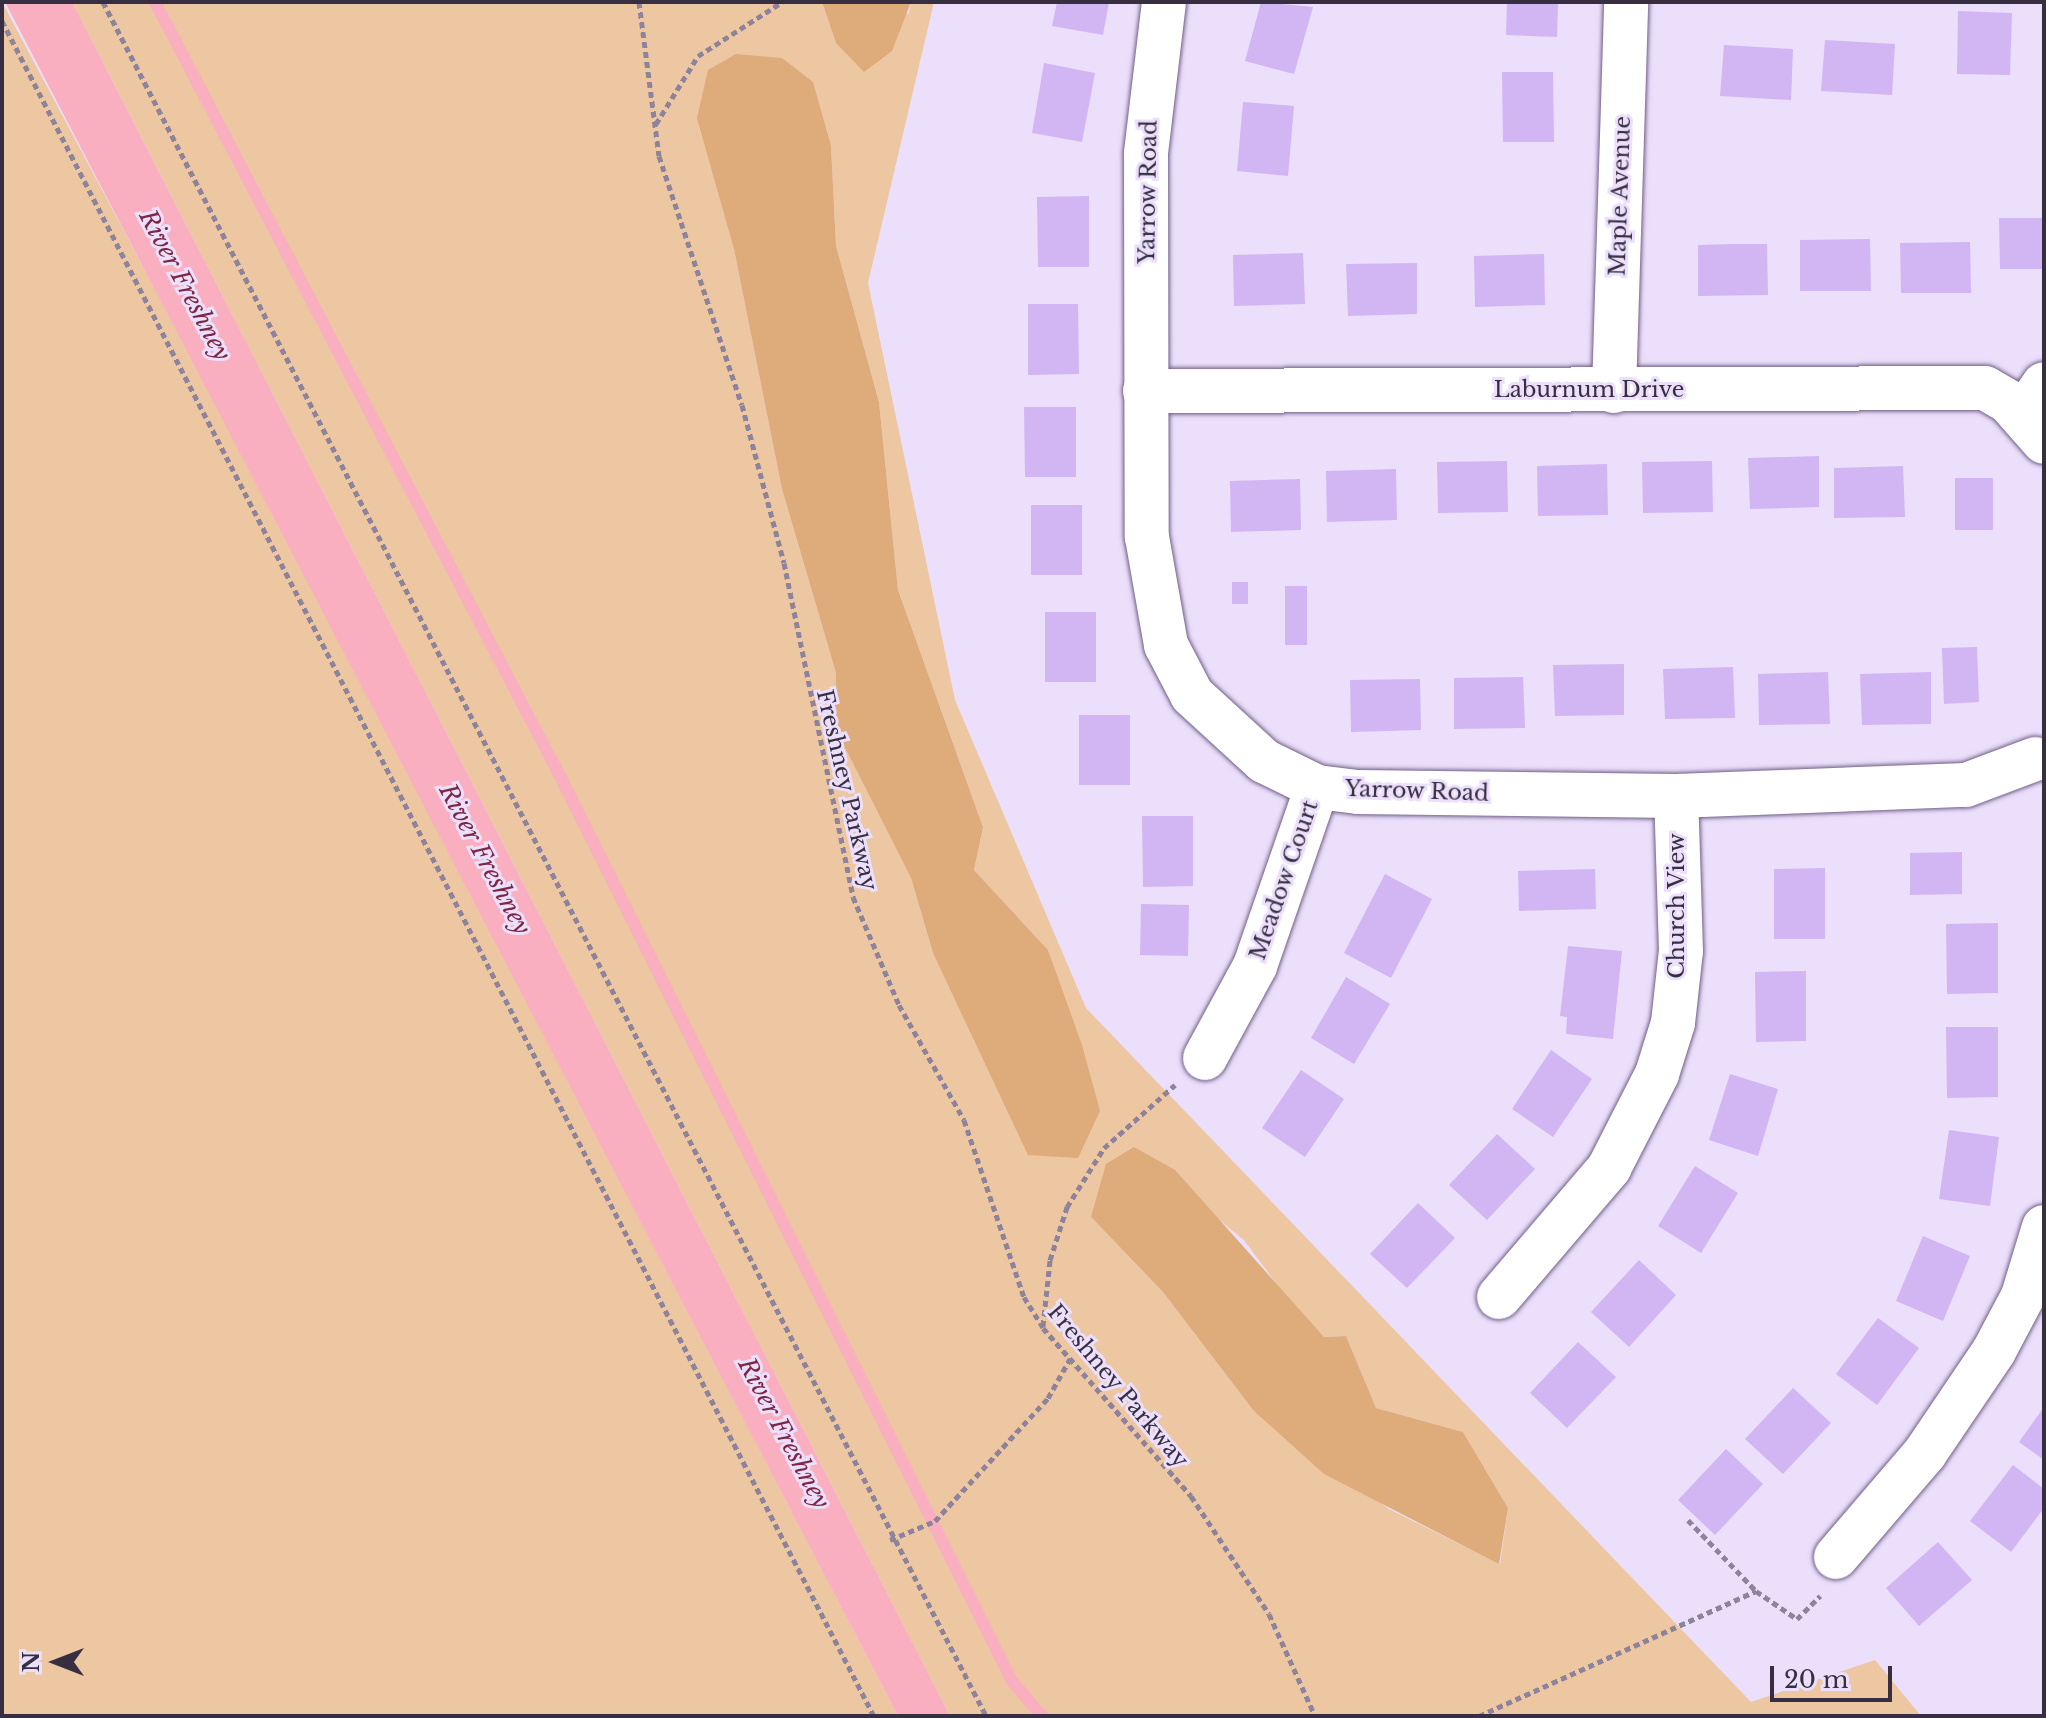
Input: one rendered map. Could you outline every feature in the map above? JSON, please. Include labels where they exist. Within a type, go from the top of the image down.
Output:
[{"type":"street","name":"Yarrow Road","points":[[1164,2],[1146,154],[1147,537],[1166,645],[1192,695],[1264,761],[1317,787],[1676,796],[1966,785],[2041,761]]},
{"type":"street","name":"Maple Avenue","points":[[1614,391],[1626,2]]},
{"type":"street","name":"Laburnum Drive","points":[[1145,391],[1985,388],[2037,414]]},
{"type":"street","name":"Meadow Court","points":[[1205,1058],[1260,953],[1317,787]]},
{"type":"street","name":"Church View","points":[[1499,1297],[1609,1168],[1657,1074],[1673,1023],[1681,951],[1676,796]]},
{"type":"street","points":[[1836,1557],[1925,1453],[1994,1351],[2023,1296],[2044,1227]]},
{"type":"path","points":[[103,2],[750,1246],[890,1540],[986,1716]]},
{"type":"path","name":"Freshney Parkway","points":[[639,2],[655,124],[784,563],[853,897],[899,1005],[964,1120],[1014,1274],[1043,1328],[1191,1496],[1269,1614],[1315,1716]]},
{"type":"path","points":[[655,124],[698,56],[782,2]]},
{"type":"path","points":[[2,21],[874,1716]]},
{"type":"path","points":[[1043,1328],[1050,1260],[1067,1207],[1104,1148],[1205,1058]]},
{"type":"path","points":[[890,1540],[932,1522],[1048,1398],[1070,1359]]},
{"type":"path","points":[[1688,1520],[1756,1591],[1797,1619],[1847,1569],[1836,1557]]},
{"type":"path","points":[[1479,1716],[1756,1591]]},
{"type":"shaded area","points":[[2,2],[207,387],[898,1716],[2,1716]]},
{"type":"shaded area","points":[[72,2],[822,2],[836,43],[909,13],[911,2],[934,2],[868,283],[955,700],[1086,1008],[1751,1702],[1875,1660],[1921,1716],[950,1716]],"holes":[[[831,146],[836,246],[879,402],[898,590],[983,827],[974,870],[1048,950],[1100,1111],[981,1050],[933,953],[911,878],[834,726],[836,673],[782,489],[734,249]],[[1175,1170],[1202,1206],[1244,1240],[1296,1310],[1324,1337],[1346,1336],[1376,1408],[1463,1432],[1508,1508],[1500,1564],[1389,1509],[1253,1410],[1163,1292],[1091,1217]]]},
{"type":"shaded area","points":[[822,2],[911,2],[892,51],[864,72],[836,43]]},
{"type":"shaded area","points":[[736,54],[782,58],[813,82],[831,146],[836,246],[879,402],[898,590],[983,827],[974,870],[1048,950],[1082,1045],[1100,1111],[1078,1158],[1028,1155],[933,953],[911,878],[834,726],[836,673],[782,489],[734,249],[697,118],[708,70]]},
{"type":"shaded area","points":[[1134,1147],[1175,1170],[1324,1337],[1346,1336],[1376,1408],[1463,1432],[1508,1508],[1499,1564],[1324,1474],[1253,1410],[1163,1292],[1091,1217],[1106,1164]]},
{"type":"water","name":"River Freshney","points":[[5,2],[72,2],[950,1716],[898,1716]]},
{"type":"building","points":[[1057,2],[1109,2],[1103,35],[1052,26]]},
{"type":"building","points":[[1261,2],[1313,7],[1294,74],[1245,61]]},
{"type":"building","points":[[1507,2],[1558,2],[1557,37],[1506,35]]},
{"type":"building","points":[[1958,11],[2012,13],[2010,75],[1957,74]]},
{"type":"building","points":[[1825,40],[1895,44],[1892,95],[1821,91]]},
{"type":"building","points":[[1724,45],[1793,49],[1791,100],[1720,96]]},
{"type":"building","points":[[1044,63],[1095,73],[1082,142],[1032,133]]},
{"type":"building","points":[[1502,72],[1553,72],[1554,142],[1503,142]]},
{"type":"building","points":[[1243,102],[1294,106],[1288,176],[1237,171]]},
{"type":"building","points":[[1089,196],[1089,267],[1038,267],[1037,197]]},
{"type":"building","points":[[1999,218],[2044,218],[2044,269],[2000,269]]},
{"type":"building","points":[[1870,239],[1871,291],[1800,291],[1800,240]]},
{"type":"building","points":[[1970,242],[1971,293],[1901,293],[1900,243]]},
{"type":"building","points":[[1767,244],[1768,295],[1698,296],[1698,245]]},
{"type":"building","points":[[1303,253],[1305,304],[1234,306],[1233,255]]},
{"type":"building","points":[[1544,254],[1545,305],[1475,307],[1474,256]]},
{"type":"building","points":[[1417,263],[1417,314],[1348,316],[1346,264]]},
{"type":"building","points":[[1028,304],[1078,304],[1079,374],[1028,375]]},
{"type":"building","points":[[1024,407],[1076,407],[1076,477],[1025,477]]},
{"type":"building","points":[[1819,456],[1819,507],[1750,509],[1748,458]]},
{"type":"building","points":[[1507,461],[1508,512],[1438,513],[1437,462]]},
{"type":"building","points":[[1712,461],[1713,512],[1643,513],[1642,462]]},
{"type":"building","points":[[1607,464],[1608,515],[1538,516],[1537,466]]},
{"type":"building","points":[[1903,466],[1905,517],[1834,518],[1834,468]]},
{"type":"building","points":[[1396,469],[1397,520],[1327,522],[1326,471]]},
{"type":"building","points":[[1955,478],[1993,478],[1993,530],[1955,530]]},
{"type":"building","points":[[1300,479],[1301,530],[1231,532],[1230,481]]},
{"type":"building","points":[[1031,505],[1082,505],[1082,575],[1031,575]]},
{"type":"building","points":[[1232,582],[1248,582],[1248,604],[1232,604]]},
{"type":"building","points":[[1285,586],[1307,586],[1307,645],[1285,645]]},
{"type":"building","points":[[1045,612],[1096,612],[1096,682],[1045,682]]},
{"type":"building","points":[[1977,647],[1979,702],[1944,704],[1942,648]]},
{"type":"building","points":[[1624,664],[1624,715],[1555,716],[1553,665]]},
{"type":"building","points":[[1733,667],[1735,718],[1665,719],[1663,669]]},
{"type":"building","points":[[1828,672],[1830,724],[1759,725],[1758,674]]},
{"type":"building","points":[[1931,672],[1931,724],[1862,725],[1860,674]]},
{"type":"building","points":[[1523,677],[1525,728],[1454,729],[1454,678]]},
{"type":"building","points":[[1420,679],[1421,730],[1351,732],[1350,680]]},
{"type":"building","points":[[1079,715],[1130,715],[1130,785],[1079,785]]},
{"type":"building","points":[[1142,816],[1193,816],[1193,886],[1143,887]]},
{"type":"building","points":[[1962,852],[1962,894],[1910,895],[1910,853]]},
{"type":"building","points":[[1825,868],[1825,939],[1774,939],[1774,869]]},
{"type":"building","points":[[1595,869],[1596,909],[1519,911],[1518,871]]},
{"type":"building","points":[[1385,874],[1432,899],[1391,978],[1344,953]]},
{"type":"building","points":[[1141,904],[1189,905],[1188,956],[1140,955]]},
{"type":"building","points":[[1998,923],[1998,993],[1947,994],[1946,924]]},
{"type":"building","points":[[1568,946],[1622,951],[1613,1039],[1566,1034],[1567,1017],[1560,1016]]},
{"type":"building","points":[[1806,971],[1806,1041],[1756,1042],[1755,972]]},
{"type":"building","points":[[1346,977],[1390,1004],[1354,1064],[1311,1038]]},
{"type":"building","points":[[1946,1027],[1998,1027],[1998,1097],[1947,1098]]},
{"type":"building","points":[[1551,1050],[1592,1079],[1553,1137],[1512,1109]]},
{"type":"building","points":[[1301,1070],[1344,1099],[1305,1157],[1262,1128]]},
{"type":"building","points":[[1730,1074],[1778,1089],[1758,1156],[1709,1140]]},
{"type":"building","points":[[1949,1130],[1999,1137],[1990,1206],[1939,1199]]},
{"type":"building","points":[[1497,1134],[1535,1169],[1487,1220],[1449,1185]]},
{"type":"building","points":[[1695,1166],[1738,1193],[1701,1253],[1658,1226]]},
{"type":"building","points":[[1418,1203],[1455,1238],[1407,1288],[1370,1254]]},
{"type":"building","points":[[1923,1236],[1970,1256],[1943,1321],[1896,1301]]},
{"type":"building","points":[[1639,1260],[1676,1295],[1629,1347],[1591,1312]]},
{"type":"building","points":[[1878,1318],[1919,1348],[1877,1405],[1836,1374]]},
{"type":"building","points":[[1578,1342],[1616,1377],[1567,1428],[1530,1393]]},
{"type":"building","points":[[1793,1388],[1831,1423],[1783,1474],[1745,1439]]},
{"type":"building","points":[[2044,1407],[2044,1460],[2019,1442]]},
{"type":"building","points":[[1726,1449],[1763,1484],[1715,1535],[1678,1500]]},
{"type":"building","points":[[2013,1465],[2044,1489],[2044,1508],[2011,1552],[1970,1521]]},
{"type":"building","points":[[1938,1542],[1972,1580],[1919,1626],[1886,1588]]},
{"type":"waterway","points":[[155,2],[560,776],[1012,1681],[1042,1716]]}]
